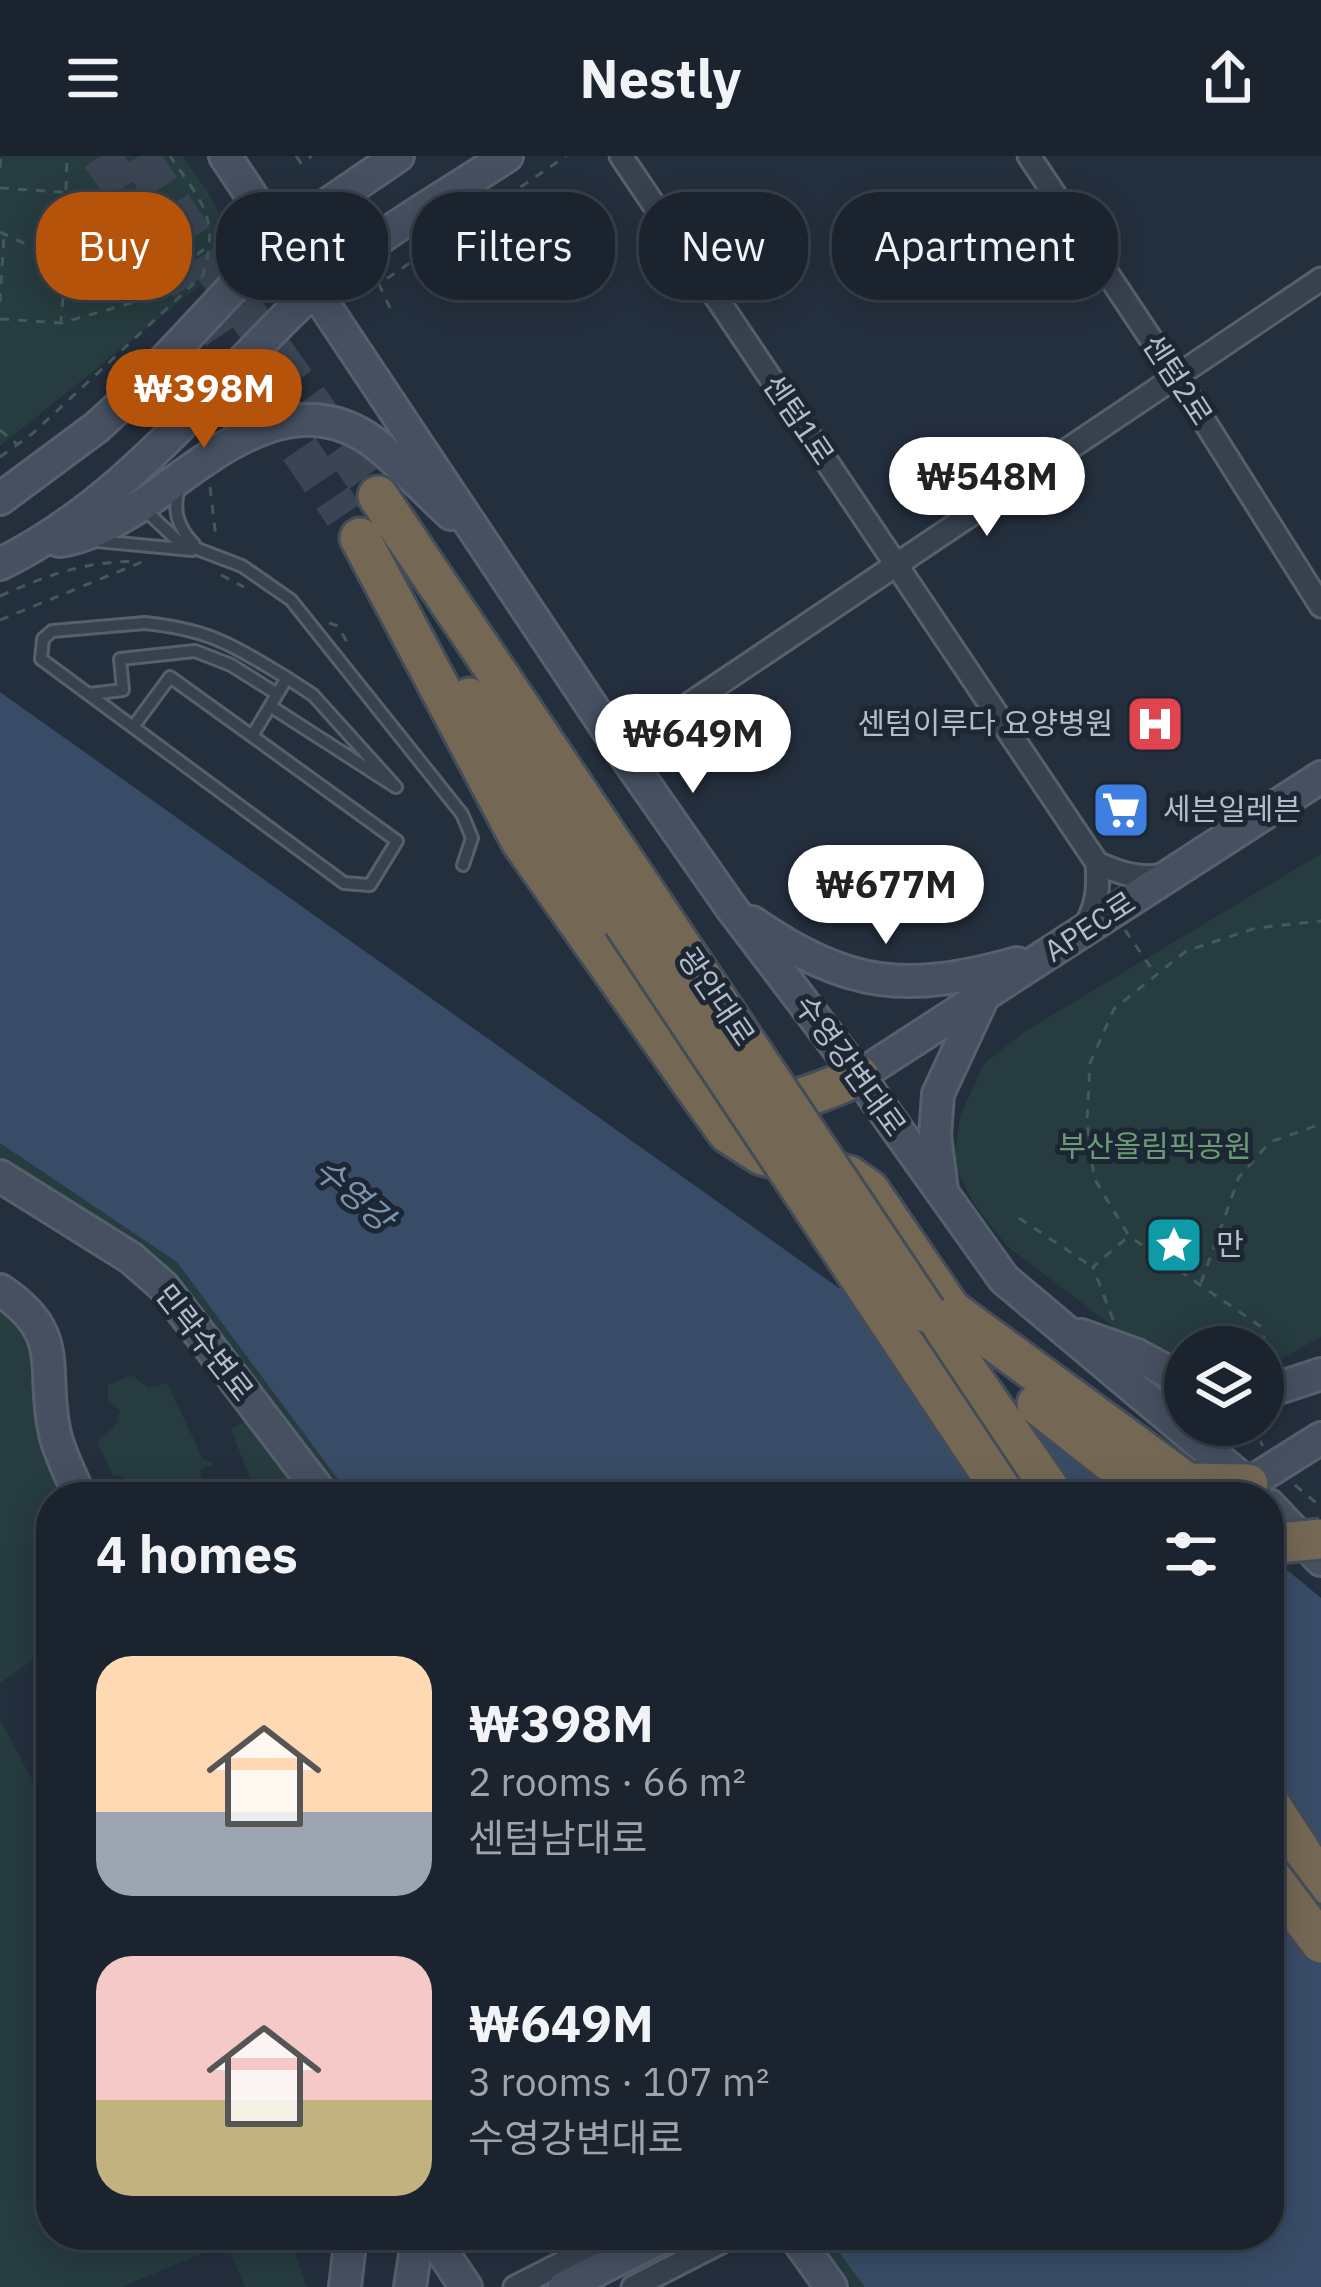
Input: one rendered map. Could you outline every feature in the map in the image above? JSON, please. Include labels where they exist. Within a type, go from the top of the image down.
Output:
[{"type":"highway","name":"광안대로","points":[[704,1100],[521,841],[361,516],[1045,1482]]},
{"type":"highway","name":"광안대로","points":[[637,911],[997,1482]]},
{"type":"highway","points":[[704,1100],[733,1109],[766,1108],[859,1076]]},
{"type":"highway","points":[[704,1100],[728,1132],[762,1155],[849,1176],[869,1190],[951,1310],[1186,1482]]},
{"type":"highway","points":[[926,1312],[1136,1482]]},
{"type":"highway","points":[[1284,1543],[1321,1539]]},
{"type":"highway","points":[[1284,1826],[1321,1883]]},
{"type":"highway","points":[[1284,1894],[1321,1943]]},
{"type":"main road","name":"수영강변대로","points":[[225,156],[250,192]]},
{"type":"main road","points":[[345,192],[398,156]]},
{"type":"main road","points":[[388,235],[507,156]]},
{"type":"main road","points":[[0,499],[97,427],[221,300]]},
{"type":"main road","points":[[0,564],[36,544],[146,458],[305,300]]},
{"type":"main road","name":"수영강변대로","points":[[323,300],[620,750],[1004,1279],[1245,1482]]},
{"type":"main road","points":[[36,544],[75,539],[196,476],[248,433],[297,421],[334,425],[373,442],[486,546]]},
{"type":"main road","name":"APEC로","points":[[859,1076],[1321,777]]},
{"type":"main road","points":[[730,906],[794,950],[848,974],[880,980],[910,984],[962,979],[1046,955]]},
{"type":"main road","points":[[943,1196],[935,1136],[938,1094],[984,995]]},
{"type":"main road","name":"민락수변로","points":[[0,1176],[131,1258],[164,1287],[313,1482]]},
{"type":"main road","points":[[0,1289],[43,1330],[55,1434],[74,1482]]},
{"type":"main road","points":[[1064,1329],[1164,1370]]},
{"type":"main road","points":[[1284,1386],[1321,1374]]},
{"type":"main road","points":[[1274,1482],[1321,1438]]},
{"type":"main road","name":"수영강변대로","points":[[1284,1521],[1321,1560]]},
{"type":"main road","points":[[1284,1912],[1321,1893]]},
{"type":"main road","points":[[344,2287],[349,2250]]},
{"type":"main road","points":[[410,2287],[416,2250]]},
{"type":"main road","points":[[441,2250],[466,2287]]},
{"type":"main road","points":[[564,2287],[637,2250]]},
{"type":"main road","points":[[805,2250],[832,2287]]},
{"type":"street","name":"센텀1로","points":[[621,156],[1096,863]]},
{"type":"street","name":"센텀2로","points":[[1029,156],[1321,606]]},
{"type":"street","points":[[620,750],[1321,279]]},
{"type":"street","points":[[1096,863],[1120,874],[1150,878],[1172,874]]},
{"type":"street","points":[[1082,932],[1095,911],[1096,863]]},
{"type":"street","points":[[515,2287],[588,2250]]},
{"type":"street","points":[[633,2287],[706,2250]]},
{"type":"lane","points":[[146,458],[135,489],[141,506],[164,530],[242,566],[291,601],[462,814],[472,838],[463,865]]},
{"type":"lane","points":[[196,476],[176,511],[182,531],[201,550]]},
{"type":"lane","points":[[75,539],[201,550]]},
{"type":"lane","points":[[89,694],[123,690],[120,659],[195,651],[231,665],[396,788],[313,695],[221,638],[146,623],[52,631],[44,639],[41,659],[344,883],[370,885],[397,841],[170,677],[133,727]]},
{"type":"lane","points":[[252,736],[287,678]]},
{"type":"path","points":[[0,168],[1,156]]},
{"type":"path","points":[[0,188],[66,192],[68,156]]},
{"type":"path","points":[[0,457],[202,275],[212,242],[203,207],[170,156]]},
{"type":"path","points":[[296,156],[302,164],[312,156]]},
{"type":"path","points":[[389,308],[379,284],[566,156]]},
{"type":"path","points":[[0,302],[2,233],[66,263],[61,323]]},
{"type":"path","points":[[0,319],[61,323],[135,302],[212,242]]},
{"type":"path","points":[[0,430],[17,444]]},
{"type":"path","points":[[196,476],[216,538]]},
{"type":"path","points":[[0,596],[95,562],[145,560]]},
{"type":"path","points":[[1113,912],[1155,973]]},
{"type":"path","points":[[1260,1326],[1129,1236],[1094,1178],[1087,1121],[1090,1063],[1114,1010],[1186,950],[1256,928],[1321,921]]},
{"type":"path","points":[[1200,1284],[1239,1177],[1270,1142],[1321,1124]]},
{"type":"path","points":[[1019,1218],[1093,1267],[1113,1322]]},
{"type":"path","points":[[1093,1267],[1129,1236]]},
{"type":"green space","points":[[0,156],[182,156],[216,207],[216,273],[192,292],[192,192],[36,192],[36,300],[182,300],[0,446]]},
{"type":"green space","name":"부산올림픽공원","points":[[1321,854],[1321,1337],[1284,1357],[1284,1326],[1164,1326],[1164,1358],[1149,1354],[1008,1247],[974,1204],[954,1164],[960,1116],[984,1064],[1024,1032]]},
{"type":"green space","points":[[0,1116],[193,1245],[373,1482],[331,1482],[181,1278],[0,1163]]},
{"type":"green space","points":[[0,1300],[30,1323],[64,1482],[36,1482],[36,1658],[0,1683]]},
{"type":"green space","points":[[132,1375],[148,1388],[167,1383],[203,1459],[214,1464],[200,1469],[202,1482],[126,1482],[125,1477],[113,1475],[97,1442],[117,1423],[120,1411],[108,1401],[108,1385]]},
{"type":"green space","points":[[251,1417],[299,1482],[251,1482],[231,1429]]},
{"type":"green space","points":[[0,1719],[36,1787],[36,2250],[211,2250],[121,2287],[0,2287]]},
{"type":"green space","points":[[229,2250],[295,2250],[306,2287],[245,2287]]},
{"type":"green space","points":[[826,2250],[870,2250],[895,2287],[852,2287]]},
{"type":"water","name":"수영강","points":[[0,692],[1112,1482],[340,1482],[177,1262],[0,1143]]},
{"type":"water","points":[[1284,1567],[1321,1598],[1321,2287],[865,2287],[837,2250],[1284,2250]]},
{"type":"tunnel","points":[[101,156],[344,515]]},
{"type":"tunnel","points":[[139,156],[378,496]]},
{"type":"place","name":"센텀이루다 요양병원","points":[[1155,724]]},
{"type":"place","name":"세븐일레븐","points":[[1121,810]]},
{"type":"place","name":"만","points":[[1174,1245]]}]
